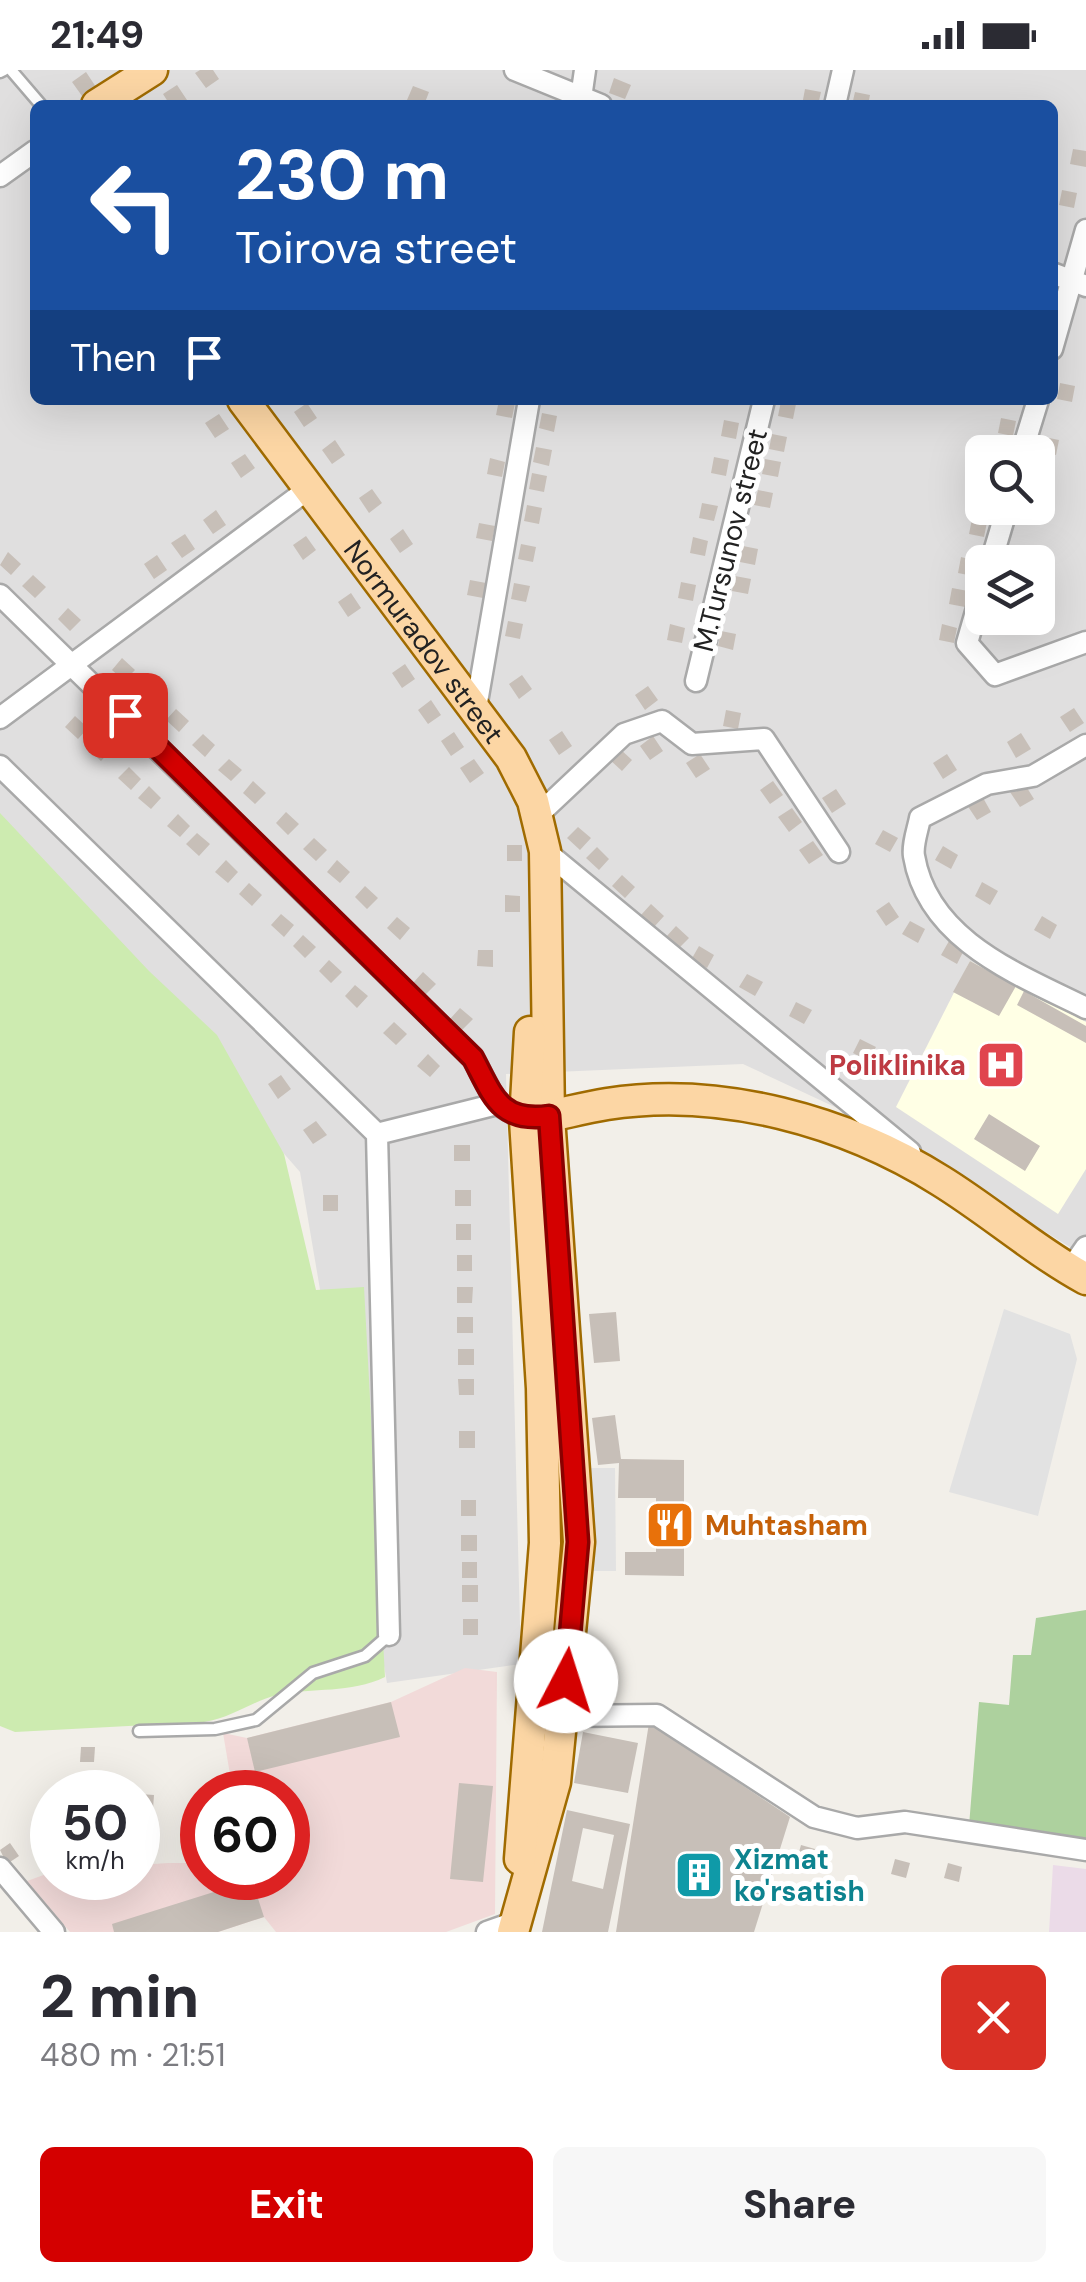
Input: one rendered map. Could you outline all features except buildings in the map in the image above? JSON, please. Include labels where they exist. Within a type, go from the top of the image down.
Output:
[{"type":"main road","points":[[105,100],[152,70]]},
{"type":"main road","name":"Normuradov street","points":[[247,405],[476,708],[520,772],[538,815],[545,851],[548,906],[532,969],[537,1118]]},
{"type":"main road","points":[[537,1118],[627,1102],[706,1101],[739,1106],[856,1138],[957,1191],[1081,1266]]},
{"type":"main road","points":[[505,1929],[555,1782],[578,1542],[537,1118]]},
{"type":"main road","points":[[505,1929],[545,1543],[537,1118]]},
{"type":"main road","points":[[545,1543],[548,1550],[562,1558],[576,1550],[578,1542]]},
{"type":"street","points":[[515,70],[580,100]]},
{"type":"street","points":[[586,70],[587,100]]},
{"type":"street","points":[[836,100],[843,70]]},
{"type":"street","points":[[0,176],[30,155]]},
{"type":"street","points":[[1058,325],[1086,230]]},
{"type":"street","points":[[476,708],[528,405]]},
{"type":"street","name":"M.Tursunov street","points":[[696,681],[763,405]]},
{"type":"street","points":[[1027,435],[1036,405]]},
{"type":"street","points":[[0,718],[311,486]]},
{"type":"street","points":[[0,595],[473,1058],[497,1104]]},
{"type":"street","points":[[970,635],[967,644],[995,676],[1086,642]]},
{"type":"street","points":[[538,815],[624,734],[662,721],[692,744],[764,739],[839,852]]},
{"type":"street","points":[[1086,745],[1033,776],[987,784],[920,818],[913,855],[934,905],[981,956],[1086,1008]]},
{"type":"street","points":[[0,766],[377,1134],[389,1635]]},
{"type":"street","points":[[545,851],[957,1191]]},
{"type":"street","points":[[377,1134],[497,1104],[537,1118]]},
{"type":"street","points":[[562,1716],[657,1715],[814,1816],[857,1828],[905,1822],[1086,1850]]},
{"type":"street","points":[[4,1879],[54,1932]]},
{"type":"lane","points":[[5,71],[36,100]]},
{"type":"lane","points":[[140,1732],[215,1729],[256,1720],[314,1673],[365,1656],[389,1635]]},
{"type":"shaded area","points":[[0,70],[1086,70],[1086,1257],[867,1122],[743,1064],[506,1074],[521,1664],[387,1683],[300,1172],[0,828]]},
{"type":"shaded area","name":"Poliklinika","points":[[970,961],[1086,1022],[1086,1169],[1058,1214],[896,1107]]},
{"type":"shaded area","points":[[1004,1309],[1070,1334],[1077,1359],[1038,1516],[949,1492]]},
{"type":"shaded area","points":[[589,1468],[615,1468],[616,1571],[590,1571]]},
{"type":"shaded area","points":[[465,1668],[497,1672],[495,1914],[446,1932],[276,1932],[264,1917],[218,1932],[70,1932],[43,1900],[160,1900],[160,1864],[180,1863],[180,1900],[310,1900],[310,1770],[229,1770],[223,1733],[247,1738],[391,1702]]},
{"type":"shaded area","points":[[1053,1865],[1086,1869],[1086,1932],[1049,1932]]},
{"type":"green space","points":[[0,813],[149,971],[217,1035],[284,1154],[316,1290],[364,1287],[385,1677],[359,1686],[277,1695],[204,1722],[15,1732],[0,1726]]},
{"type":"green space","points":[[1086,1610],[1086,1838],[969,1826],[979,1702],[1009,1705],[1013,1655],[1031,1655],[1036,1618]]},
{"type":"place","name":"Poliklinika","points":[[1001,1065]]},
{"type":"place","name":"Muhtasham","points":[[670,1525]]},
{"type":"place","name":"Xizmat ko'rsatish","points":[[699,1875]]},
{"type":"route","points":[[125,715],[473,1058],[497,1104],[525,1120],[549,1116],[578,1542],[566,1681]]}]
